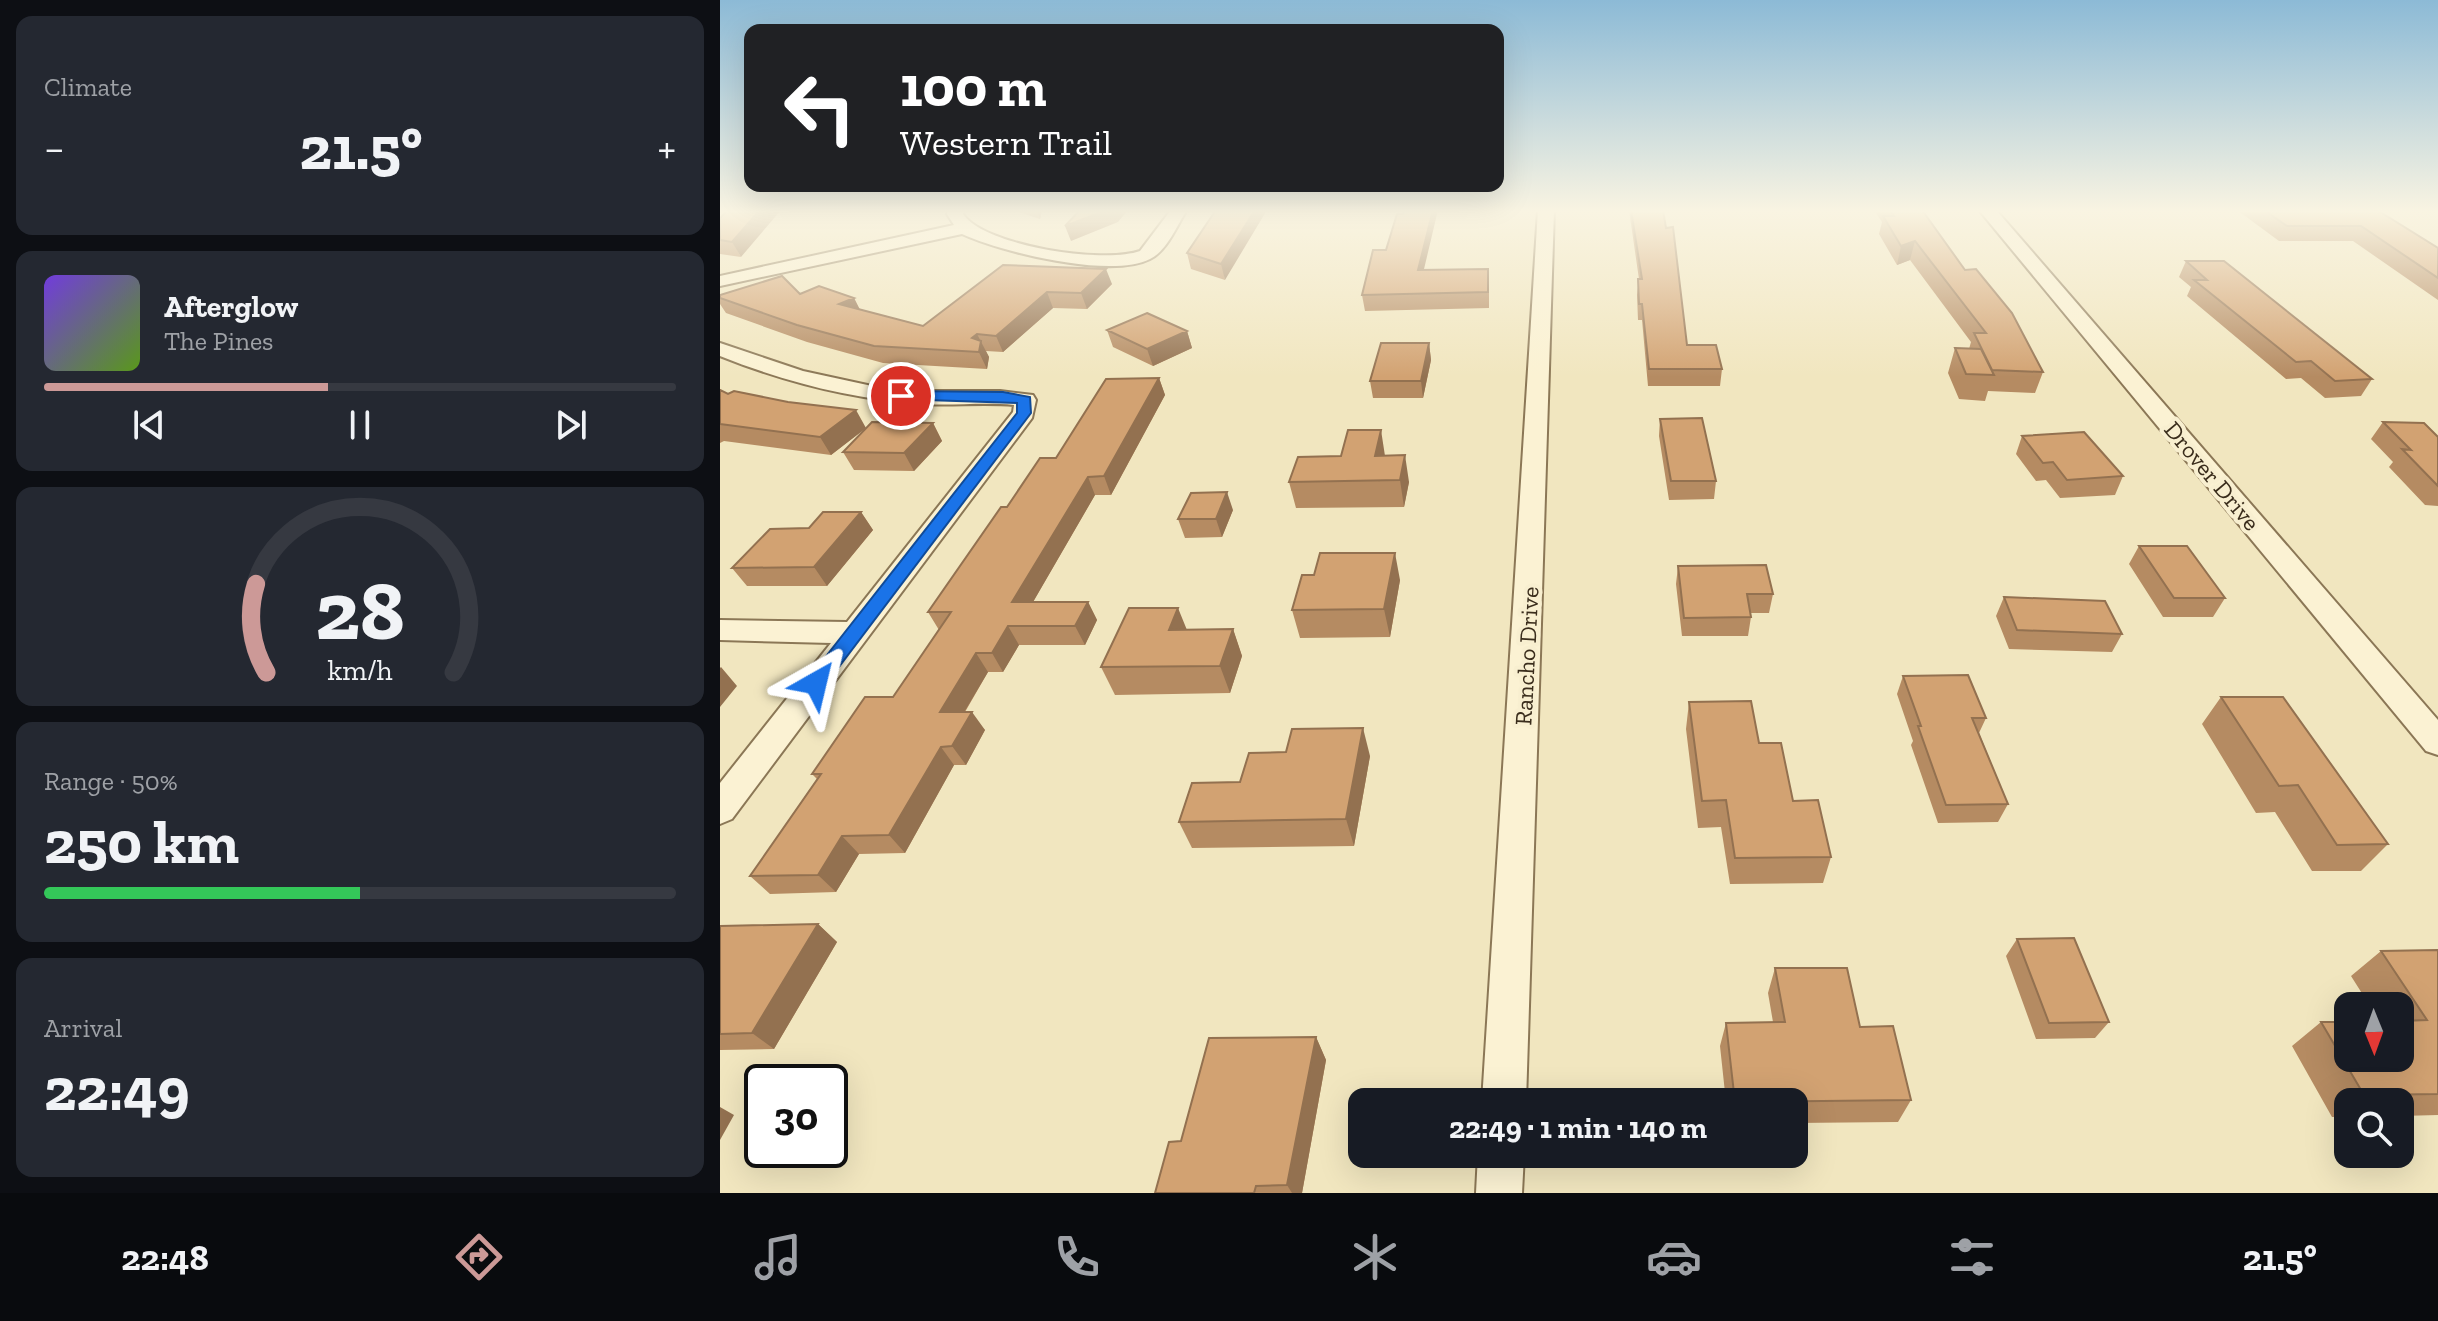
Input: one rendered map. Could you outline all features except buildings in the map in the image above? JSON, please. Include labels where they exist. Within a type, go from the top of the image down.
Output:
[{"type":"street","points":[[720,281],[791,266]]},
{"type":"street","name":"Rancho Drive","points":[[1505,1088],[1543,266]]},
{"type":"street","name":"Drover Drive","points":[[2034,266],[2438,742]]},
{"type":"street","points":[[720,349],[776,372],[843,387],[927,398],[1003,396],[1025,400],[1024,413],[720,809]]},
{"type":"street","points":[[720,630],[855,633]]},
{"type":"street","points":[[1499,1193],[1500,1168]]},
{"type":"route","points":[[816,683],[1024,413],[1025,400],[1003,396],[901,396]]}]
